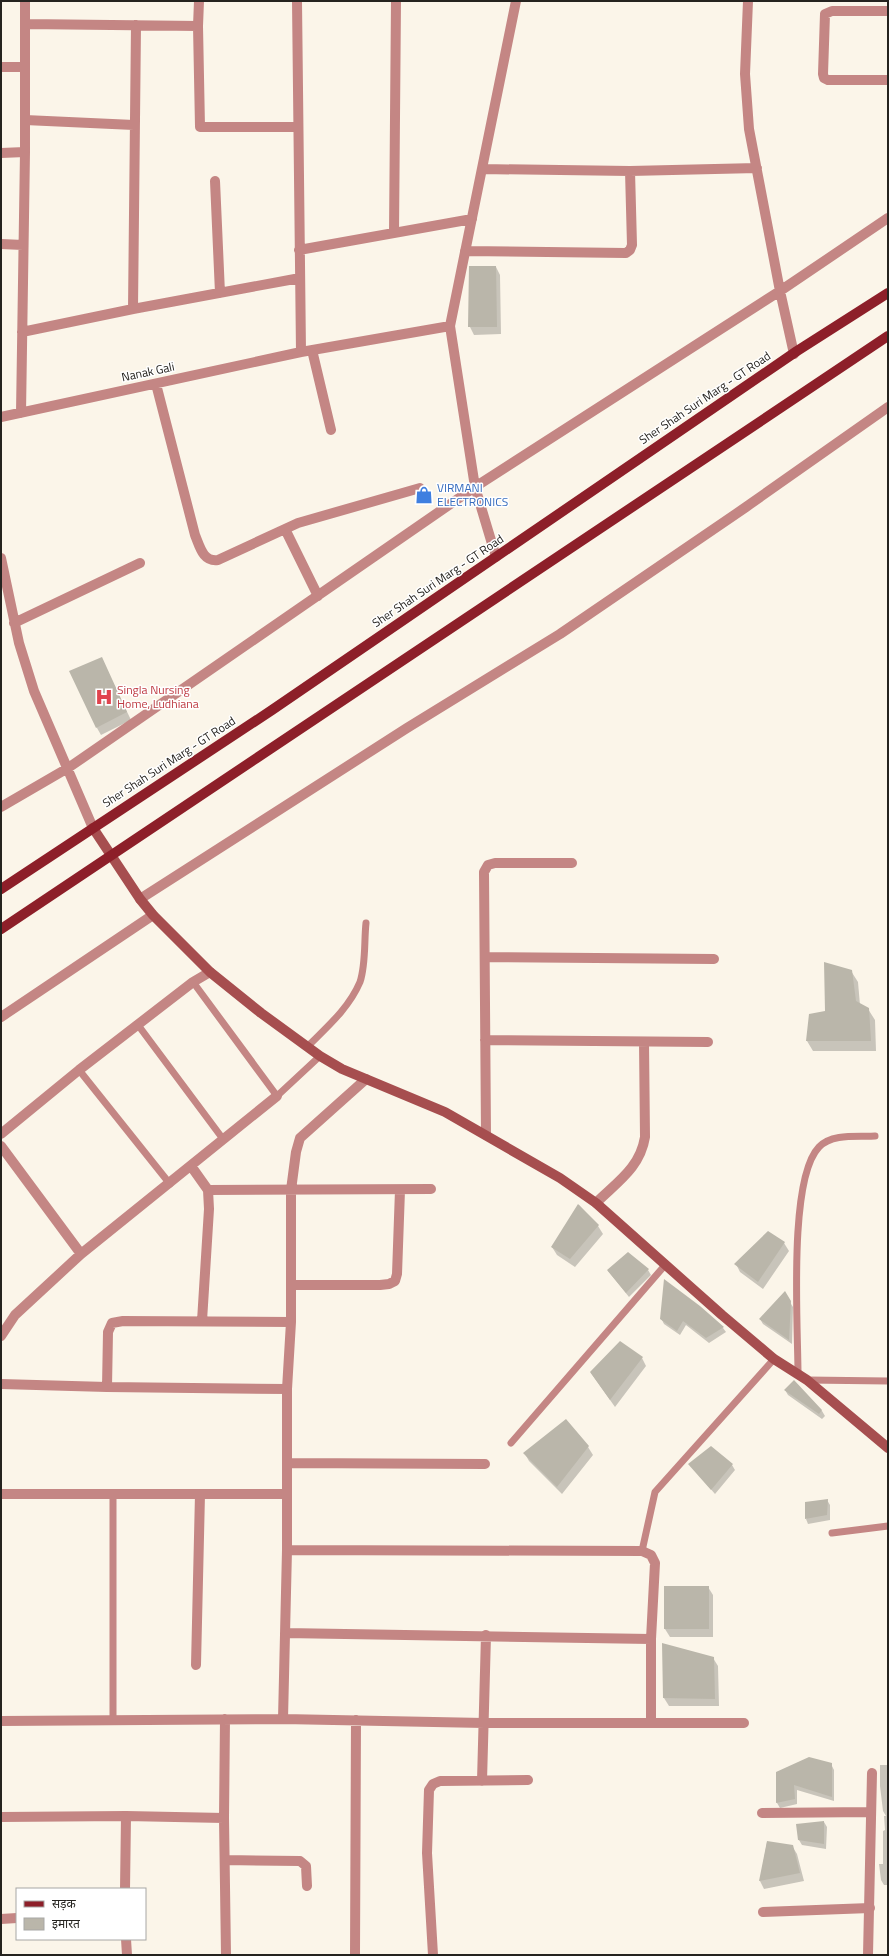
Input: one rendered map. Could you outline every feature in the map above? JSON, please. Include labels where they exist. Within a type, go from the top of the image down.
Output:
[{"type":"main road","name":"Sher Shah Suri Marg - GT Road","points":[[1,889],[272,710],[794,354],[888,293]]},
{"type":"main road","points":[[1,930],[886,341]]},
{"type":"street","points":[[21,413],[25,152],[25,1]]},
{"type":"street","points":[[199,1],[200,126],[298,126]]},
{"type":"street","points":[[297,1],[301,352]]},
{"type":"street","points":[[394,233],[396,1]]},
{"type":"street","points":[[496,557],[475,487],[450,326],[516,1]]},
{"type":"street","points":[[748,1],[745,74],[746,101],[780,291],[794,354]]},
{"type":"street","points":[[888,11],[832,11],[825,14],[823,74],[824,78],[833,80],[888,80]]},
{"type":"street","points":[[25,24],[198,26]]},
{"type":"street","points":[[133,309],[136,25]]},
{"type":"street","points":[[1,67],[25,67]]},
{"type":"street","points":[[25,120],[134,125]]},
{"type":"street","points":[[1,153],[25,152]]},
{"type":"street","points":[[482,169],[630,171],[757,168]]},
{"type":"street","points":[[465,251],[626,253],[630,250],[632,245],[630,171]]},
{"type":"street","points":[[215,181],[220,293]]},
{"type":"street","points":[[1,807],[68,768],[475,487],[780,291],[888,218]]},
{"type":"street","points":[[299,250],[472,219]]},
{"type":"street","points":[[1,244],[23,245]]},
{"type":"street","points":[[22,332],[133,309],[300,278]]},
{"type":"street","name":"Nanak Gali","points":[[1,417],[301,352],[450,326]]},
{"type":"street","points":[[312,350],[331,430]]},
{"type":"street","points":[[156,384],[195,535],[202,551],[207,558],[212,561],[218,560],[298,523],[420,488]]},
{"type":"street","points":[[140,899],[407,728],[560,634],[746,507],[888,407]]},
{"type":"street","points":[[285,529],[318,596]]},
{"type":"street","points":[[1,558],[18,643],[34,691],[94,828],[140,899],[153,915],[210,972],[261,1013],[320,1056],[366,1080],[444,1112],[560,1178],[596,1202],[722,1316],[774,1359],[807,1380],[888,1448]]},
{"type":"street","points":[[14,622],[140,562]]},
{"type":"street","points":[[1,612],[11,608]]},
{"type":"street","points":[[486,1135],[484,872],[488,865],[495,863],[572,863]]},
{"type":"street","points":[[1,1017],[153,915]]},
{"type":"street","points":[[485,957],[714,959]]},
{"type":"street","points":[[1,1134],[79,1070],[193,982],[210,972]]},
{"type":"street","points":[[485,1040],[708,1042]]},
{"type":"street","points":[[596,1202],[637,1162],[643,1151],[645,1137],[644,1042]]},
{"type":"street","points":[[283,1719],[287,1550],[291,1190],[296,1152],[300,1138],[366,1080]]},
{"type":"street","points":[[1,1336],[15,1315],[82,1254],[170,1184],[276,1096]]},
{"type":"street","points":[[1,1146],[82,1254]]},
{"type":"street","points":[[191,1166],[208,1190],[210,1209],[202,1321]]},
{"type":"street","points":[[208,1190],[431,1189]]},
{"type":"street","points":[[291,1285],[380,1285],[389,1284],[395,1281],[397,1274],[400,1190]]},
{"type":"street","points":[[107,1387],[108,1332],[112,1323],[123,1321],[290,1322]]},
{"type":"street","points":[[1,1384],[288,1389]]},
{"type":"street","points":[[288,1463],[485,1464]]},
{"type":"street","points":[[1,1494],[287,1494]]},
{"type":"street","points":[[196,1665],[200,1494]]},
{"type":"street","points":[[287,1550],[642,1551],[650,1555],[655,1563],[651,1638],[651,1723]]},
{"type":"street","points":[[285,1634],[651,1638]]},
{"type":"street","points":[[482,1781],[486,1636]]},
{"type":"street","points":[[225,1718],[224,1818],[226,1955]]},
{"type":"street","points":[[1,1721],[225,1718],[484,1723],[744,1723]]},
{"type":"street","points":[[355,1955],[356,1720]]},
{"type":"street","points":[[868,1955],[872,1773]]},
{"type":"street","points":[[433,1955],[428,1853],[429,1790],[433,1784],[440,1781],[528,1780]]},
{"type":"street","points":[[762,1814],[871,1812]]},
{"type":"street","points":[[1,1817],[126,1816],[224,1818]]},
{"type":"street","points":[[125,1888],[126,1816]]},
{"type":"street","points":[[225,1860],[300,1861],[306,1866],[307,1886]]},
{"type":"street","points":[[764,1912],[870,1908]]},
{"type":"street","points":[[1,1918],[16,1918]]},
{"type":"street","points":[[126,1940],[127,1955]]},
{"type":"lane","points":[[308,1046],[336,1018],[350,999],[360,981],[366,923]]},
{"type":"lane","points":[[193,982],[276,1096],[320,1056]]},
{"type":"lane","points":[[138,1025],[224,1139]]},
{"type":"lane","points":[[79,1070],[170,1184]]},
{"type":"lane","points":[[798,1374],[797,1261],[802,1184],[810,1161],[819,1146],[832,1139],[875,1136]]},
{"type":"lane","points":[[511,1443],[666,1264]]},
{"type":"lane","points":[[642,1551],[655,1492],[774,1359]]},
{"type":"lane","points":[[807,1380],[888,1381]]},
{"type":"lane","points":[[113,1495],[113,1719]]},
{"type":"lane","points":[[832,1533],[888,1526]]},
{"type":"building","points":[[469,266],[496,266],[497,327],[468,327]]},
{"type":"building","points":[[102,657],[127,712],[96,728],[69,671]]},
{"type":"building","points":[[824,962],[852,970],[856,1001],[869,1008],[871,1041],[806,1041],[809,1014],[825,1011]]},
{"type":"building","points":[[578,1204],[599,1225],[570,1259],[551,1247]]},
{"type":"building","points":[[768,1231],[785,1242],[758,1282],[734,1264]]},
{"type":"building","points":[[628,1252],[649,1269],[626,1293],[607,1270]]},
{"type":"building","points":[[664,1279],[700,1306],[724,1327],[706,1338],[683,1321],[677,1331],[660,1319]]},
{"type":"building","points":[[785,1291],[791,1301],[789,1340],[759,1319]]},
{"type":"building","points":[[620,1341],[643,1357],[610,1400],[590,1372]]},
{"type":"building","points":[[794,1380],[822,1410],[819,1414],[784,1390]]},
{"type":"building","points":[[566,1419],[589,1446],[557,1487],[523,1453]]},
{"type":"building","points":[[711,1446],[733,1464],[711,1490],[688,1464]]},
{"type":"building","points":[[828,1499],[827,1515],[805,1519],[805,1502]]},
{"type":"building","points":[[664,1586],[709,1586],[709,1629],[664,1629]]},
{"type":"building","points":[[662,1643],[714,1657],[715,1699],[663,1698]]},
{"type":"building","points":[[809,1757],[832,1763],[832,1797],[794,1785],[795,1799],[776,1803],[776,1772]]},
{"type":"building","points":[[824,1821],[824,1844],[798,1840],[796,1824]]},
{"type":"building","points":[[767,1841],[793,1845],[800,1873],[759,1881]]},
{"type":"place","name":"VIRMANI ELECTRONICS","points":[[424,495]]},
{"type":"place","name":"Singla Nursing Home, Ludhiana","points":[[104,697]]}]
